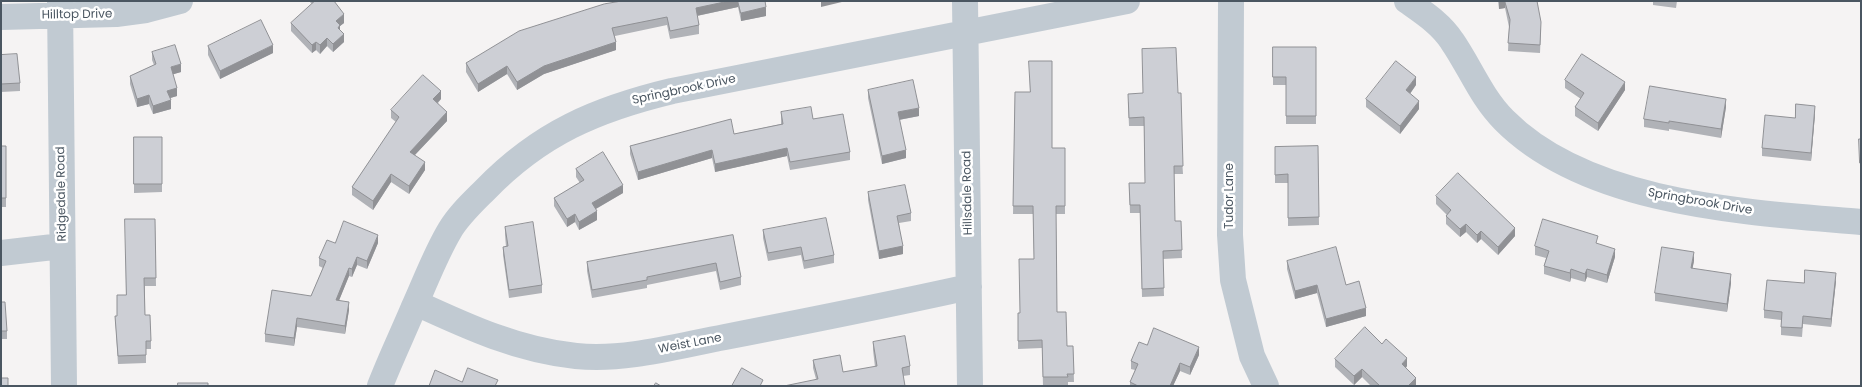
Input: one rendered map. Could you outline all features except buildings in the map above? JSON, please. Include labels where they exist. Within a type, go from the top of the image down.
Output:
[{"type":"street","name":"Hilltop Drive","points":[[1,17],[60,8],[116,14],[146,10],[180,1]]},
{"type":"street","name":"Hillsdale Road","points":[[965,1],[970,386]]},
{"type":"street","name":"Springbrook Drive","points":[[380,386],[438,254],[451,229],[464,211],[505,169],[533,147],[562,129],[626,102],[965,32],[1127,1]]},
{"type":"street","name":"Tudor Lane","points":[[1231,1],[1230,235],[1233,280],[1252,356],[1266,386]]},
{"type":"street","name":"Springbrook Drive","points":[[1419,5],[1452,41],[1475,83],[1505,120],[1536,146],[1567,165],[1635,189],[1673,199],[1746,211],[1861,222]]},
{"type":"street","name":"Ridgedale Road","points":[[60,8],[64,386]]},
{"type":"street","points":[[1,253],[62,246]]},
{"type":"street","name":"Weist Lane","points":[[416,303],[502,341],[542,351],[596,357],[641,353],[851,313],[970,287]]}]
